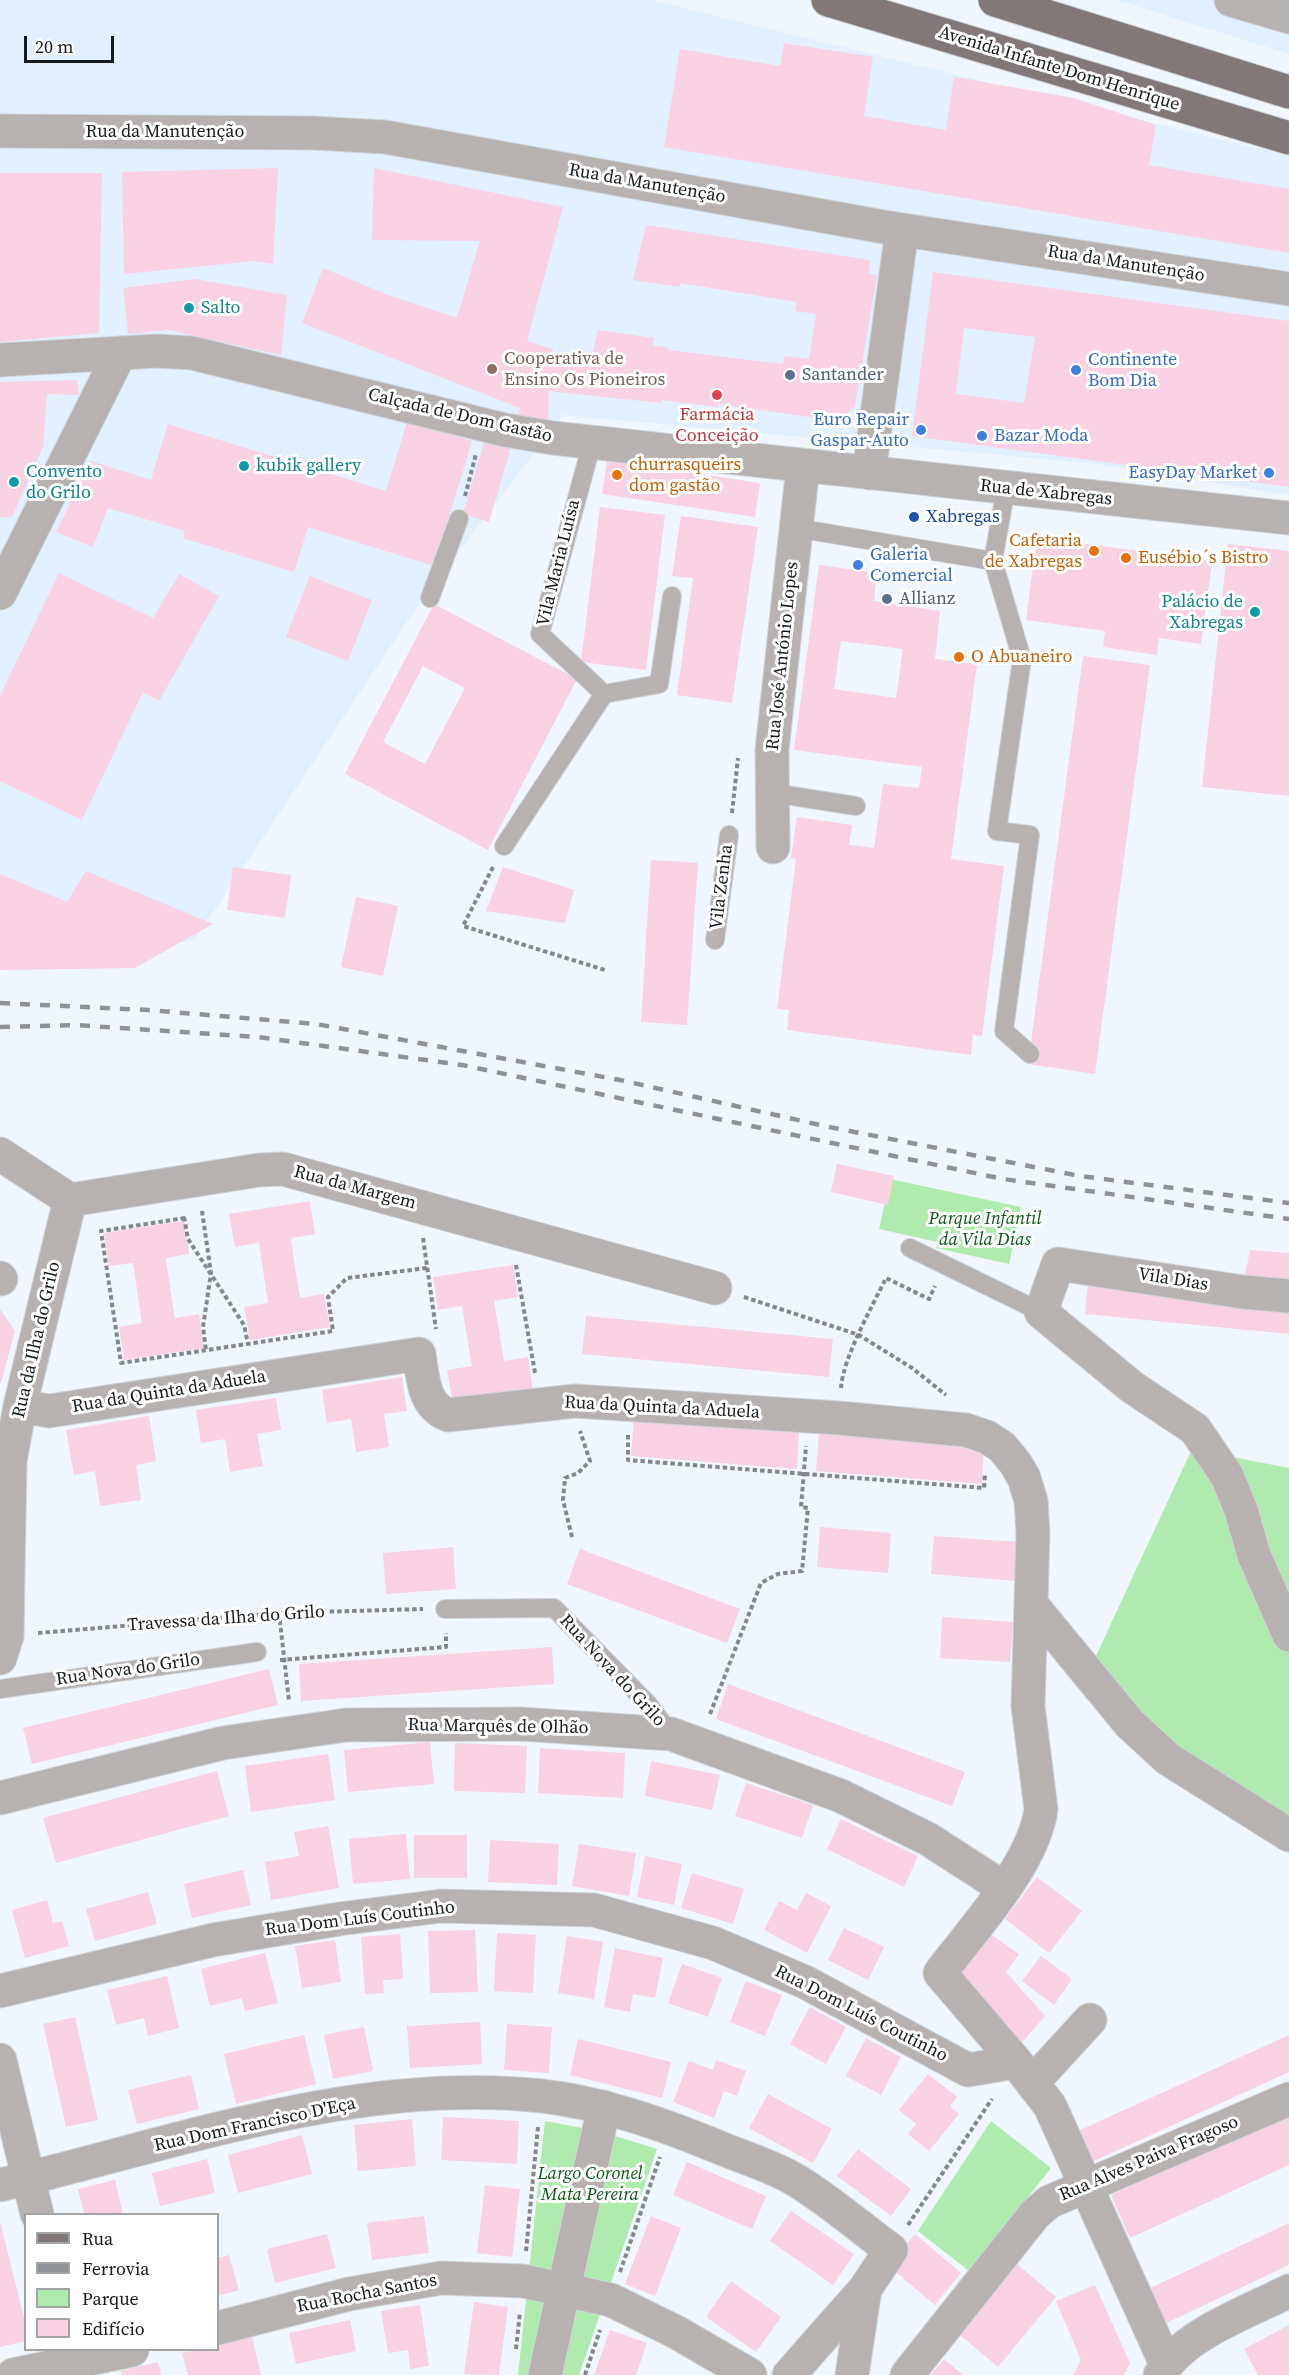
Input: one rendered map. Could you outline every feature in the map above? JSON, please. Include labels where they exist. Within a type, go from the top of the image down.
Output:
[{"type":"main road","name":"Avenida Infante Dom Henrique","points":[[828,0],[1289,138]]},
{"type":"main road","points":[[995,0],[1289,92]]},
{"type":"street","points":[[1231,0],[1289,17]]},
{"type":"street","name":"Rua da Manutenção","points":[[0,131],[313,133],[385,137],[902,230],[1289,289]]},
{"type":"street","points":[[869,474],[902,230]]},
{"type":"street","points":[[0,593],[120,352]]},
{"type":"street","name":"Calçada de Dom Gastão","points":[[0,360],[120,352],[192,353],[484,425],[592,443],[803,466]]},
{"type":"street","name":"Rua de Xabregas","points":[[803,466],[1289,518]]},
{"type":"street","name":"Rua José António Lopes","points":[[773,847],[772,750],[803,466]]},
{"type":"street","points":[[0,1154],[70,1200]]},
{"type":"street","name":"Rua da Margem","points":[[70,1200],[259,1170],[282,1169],[715,1288]]},
{"type":"street","name":"Rua da Ilha do Grilo","points":[[4,1647],[10,1461],[20,1406],[70,1200]]},
{"type":"street","name":"Vila Dias","points":[[1041,1312],[1058,1264],[1243,1292],[1289,1296]]},
{"type":"street","points":[[1041,1312],[1132,1387],[1195,1429],[1227,1476],[1254,1555],[1289,1635]]},
{"type":"street","name":"Rua da Quinta da Aduela","points":[[20,1406],[49,1411],[419,1354],[429,1399],[434,1407],[448,1415],[575,1401],[839,1418],[966,1430],[987,1437],[1002,1447],[1024,1478],[1031,1501],[1028,1706],[1041,1809],[1034,1838],[1004,1887],[940,1973],[1024,2073]]},
{"type":"street","points":[[1031,1604],[1130,1724],[1168,1759],[1289,1835]]},
{"type":"street","name":"Rua Marquês de Olhão","points":[[0,1798],[223,1743],[346,1725],[520,1724],[685,1740],[841,1796],[928,1839],[1004,1887]]},
{"type":"street","name":"Rua Dom Luís Coutinho","points":[[0,1991],[213,1940],[339,1919],[441,1906],[594,1910],[713,1943],[805,1982],[968,2070],[1024,2073]]},
{"type":"street","points":[[1090,2020],[1024,2073],[1050,2106],[1087,2184],[1163,2369],[1188,2344],[1289,2291]]},
{"type":"street","points":[[0,2061],[14,2182],[36,2213]]},
{"type":"street","name":"Rua Dom Francisco D'Eça","points":[[14,2182],[180,2139],[326,2106],[433,2093],[542,2096],[604,2107],[670,2127],[792,2178],[891,2250]]},
{"type":"street","name":"Rua Alves Paiva Fragoso","points":[[907,2375],[1035,2214],[1049,2202],[1289,2099]]},
{"type":"street","points":[[545,2375],[604,2107]]},
{"type":"street","points":[[789,2375],[865,2289],[891,2250]]},
{"type":"street","name":"Rua Rocha Santos","points":[[219,2328],[349,2295],[441,2278],[523,2281],[610,2300],[676,2332],[750,2375]]},
{"type":"street","points":[[852,2375],[865,2289]]},
{"type":"street","points":[[13,2375],[123,2351]]},
{"type":"lane","name":"Vila Maria Luísa","points":[[592,443],[540,634],[603,694]]},
{"type":"lane","points":[[1006,488],[993,561],[1022,659],[997,831],[1030,835],[1004,1031],[1030,1054]]},
{"type":"lane","points":[[430,598],[459,519]]},
{"type":"lane","points":[[796,528],[993,561]]},
{"type":"lane","points":[[504,846],[603,694],[659,684],[672,596]]},
{"type":"lane","points":[[773,793],[856,806]]},
{"type":"lane","name":"Vila Zenha","points":[[715,940],[729,835]]},
{"type":"lane","points":[[910,1248],[1041,1312]]},
{"type":"lane","name":"Rua Nova do Grilo","points":[[445,1609],[554,1608],[685,1740]]},
{"type":"lane","name":"Rua Nova do Grilo","points":[[0,1689],[257,1652]]},
{"type":"path","points":[[459,519],[484,425]]},
{"type":"path","points":[[504,846],[463,927],[605,970]]},
{"type":"path","points":[[188,1182],[185,1218],[189,1239],[244,1325],[248,1344]]},
{"type":"path","points":[[188,1182],[211,1272],[203,1327],[206,1350]]},
{"type":"path","points":[[185,1218],[101,1231],[121,1363],[333,1331],[328,1297],[347,1278],[427,1268],[433,1309]]},
{"type":"path","points":[[510,1230],[532,1356]]},
{"type":"path","points":[[839,1418],[841,1379],[886,1278],[929,1299],[946,1264]]},
{"type":"path","points":[[572,1537],[563,1500],[565,1478],[578,1473],[590,1461],[576,1419],[575,1401]]},
{"type":"path","points":[[685,1740],[761,1583],[778,1574],[802,1571],[808,1508],[801,1507],[804,1474]]},
{"type":"path","points":[[257,1652],[267,1661],[446,1647],[445,1609]]},
{"type":"path","name":"Travessa da Ilha do Grilo","points":[[4,1647],[279,1613],[445,1609]]},
{"type":"path","points":[[279,1613],[292,1733]]},
{"type":"path","points":[[891,2250],[1024,2073]]},
{"type":"path","points":[[515,2352],[542,2096]]},
{"type":"path","points":[[585,2375],[670,2127]]},
{"type":"shaded area","points":[[0,0],[651,0],[1289,156],[1289,495],[1097,464],[563,415],[416,608],[194,941],[0,953]]},
{"type":"shaded area","points":[[1117,0],[1289,0],[1289,54]]},
{"type":"green space","name":"Parque Infantil da Vila Dias","points":[[890,1179],[1021,1207],[1009,1264],[936,1248],[937,1242],[879,1229]]},
{"type":"green space","points":[[1192,1449],[1289,1468],[1289,1852],[1267,1840],[1082,1686]]},
{"type":"green space","name":"Largo Coronel Mata Pereira","points":[[545,2121],[599,2131],[657,2149],[579,2375],[518,2375]]},
{"type":"green space","points":[[991,2121],[1051,2168],[969,2271],[918,2231]]},
{"type":"building","points":[[784,43],[873,57],[864,116],[946,130],[954,77],[1074,98],[1156,125],[1149,165],[1289,189],[1289,253],[664,147],[680,49],[780,66]]},
{"type":"building","points":[[278,168],[273,264],[254,261],[124,274],[122,172]]},
{"type":"building","points":[[374,168],[563,207],[527,341],[553,349],[552,354],[591,361],[598,330],[654,338],[653,346],[668,347],[668,350],[783,364],[784,356],[809,359],[816,314],[795,311],[797,302],[680,283],[680,287],[633,280],[646,225],[870,260],[869,274],[877,275],[855,407],[837,421],[719,404],[718,407],[662,400],[661,403],[549,391],[548,423],[518,415],[520,408],[302,323],[323,268],[391,296],[457,318],[480,241],[372,240]]},
{"type":"building","points":[[0,173],[102,173],[99,333],[0,342]]},
{"type":"building","points":[[933,272],[1289,321],[1289,487],[912,436]],"holes":[[[964,328],[1035,337],[1024,403],[956,394]]]},
{"type":"building","points":[[195,279],[287,295],[281,355],[168,330],[128,334],[123,288]]},
{"type":"building","name":"Convento do Grilo","points":[[77,380],[79,395],[47,394],[43,447],[12,517],[0,517],[0,382]]},
{"type":"building","points":[[407,422],[472,441],[434,566],[308,527],[294,572],[183,538],[185,531],[108,508],[93,547],[56,532],[91,461],[151,480],[168,424],[386,491]]},
{"type":"building","points":[[486,437],[512,444],[489,522],[463,514]]},
{"type":"building","points":[[607,460],[760,483],[755,517],[602,494]]},
{"type":"building","points":[[600,507],[665,515],[646,670],[581,662]]},
{"type":"building","points":[[681,516],[758,527],[732,703],[677,695],[693,578],[672,576]]},
{"type":"building","points":[[1037,537],[1212,561],[1201,644],[1159,638],[1157,655],[1103,647],[1105,631],[1026,620]]},
{"type":"building","name":"Palácio de Xabregas","points":[[1228,544],[1289,551],[1289,796],[1202,787]]},
{"type":"building","points":[[819,565],[877,573],[874,601],[940,611],[935,659],[977,664],[951,859],[1004,866],[982,1036],[973,1035],[971,1055],[787,1030],[789,1010],[777,1009],[796,859],[791,858],[797,817],[852,825],[849,845],[874,848],[883,784],[919,788],[922,767],[794,750]],"holes":[[[841,641],[903,649],[896,698],[834,689]]]},
{"type":"building","points":[[59,573],[153,618],[179,574],[219,596],[159,701],[143,692],[82,820],[0,781],[0,696]]},
{"type":"building","points":[[310,576],[372,600],[348,661],[286,637]]},
{"type":"building","points":[[434,604],[577,679],[488,850],[345,774]],"holes":[[[423,666],[465,688],[425,764],[383,742]]]},
{"type":"building","points":[[1083,656],[1150,665],[1095,1074],[1028,1064]]},
{"type":"building","points":[[651,860],[698,863],[687,1025],[641,1022]]},
{"type":"building","points":[[233,867],[291,875],[285,918],[227,910]]},
{"type":"building","points":[[503,867],[574,890],[565,923],[486,911]]},
{"type":"building","points":[[86,871],[213,924],[135,968],[0,970],[0,874],[67,902]]},
{"type":"building","points":[[356,897],[398,906],[383,976],[341,967]]},
{"type":"building","points":[[837,1164],[894,1176],[888,1205],[831,1192]]},
{"type":"building","points":[[310,1201],[315,1234],[291,1238],[295,1268],[300,1298],[324,1294],[330,1327],[250,1340],[244,1307],[268,1303],[259,1243],[235,1247],[229,1214]]},
{"type":"building","points":[[184,1221],[189,1254],[166,1258],[170,1288],[175,1318],[199,1314],[204,1348],[124,1360],[119,1327],[142,1323],[133,1263],[109,1266],[104,1233]]},
{"type":"building","points":[[1250,1250],[1289,1253],[1289,1285],[1244,1281]]},
{"type":"building","points":[[513,1265],[518,1297],[494,1301],[504,1361],[528,1357],[533,1391],[453,1403],[447,1370],[472,1366],[462,1306],[438,1310],[433,1277]]},
{"type":"building","points":[[1088,1283],[1289,1303],[1289,1334],[1085,1314]]},
{"type":"building","points":[[0,1309],[15,1331],[1,1383],[0,1383]]},
{"type":"building","points":[[586,1316],[833,1339],[829,1377],[582,1354]]},
{"type":"building","points":[[402,1377],[407,1411],[384,1414],[389,1447],[356,1452],[351,1419],[327,1423],[322,1390]]},
{"type":"building","points":[[276,1398],[281,1430],[257,1434],[263,1466],[230,1472],[225,1439],[201,1443],[196,1410]]},
{"type":"building","points":[[149,1416],[156,1461],[136,1465],[141,1500],[100,1506],[95,1471],[74,1475],[66,1430]]},
{"type":"building","points":[[634,1418],[799,1431],[797,1469],[631,1456]]},
{"type":"building","points":[[819,1433],[984,1446],[982,1484],[816,1471]]},
{"type":"building","points":[[820,1527],[891,1533],[888,1573],[817,1567]]},
{"type":"building","points":[[934,1536],[1019,1542],[1016,1581],[931,1574]]},
{"type":"building","points":[[453,1547],[456,1589],[386,1594],[383,1553]]},
{"type":"building","points":[[580,1549],[740,1609],[727,1643],[567,1584]]},
{"type":"building","points":[[942,1617],[1013,1622],[1010,1662],[940,1658]]},
{"type":"building","points":[[552,1647],[554,1684],[301,1701],[299,1664]]},
{"type":"building","points":[[269,1669],[278,1705],[32,1764],[23,1728]]},
{"type":"building","points":[[728,1684],[965,1772],[952,1806],[716,1719]]},
{"type":"building","points":[[430,1742],[434,1784],[348,1792],[344,1750]]},
{"type":"building","points":[[455,1743],[527,1746],[525,1793],[454,1791]]},
{"type":"building","points":[[540,1748],[625,1753],[623,1798],[538,1793]]},
{"type":"building","points":[[328,1754],[335,1800],[251,1812],[245,1766]]},
{"type":"building","points":[[651,1761],[720,1775],[712,1810],[645,1796]]},
{"type":"building","points":[[217,1771],[229,1816],[56,1863],[43,1818]]},
{"type":"building","points":[[746,1783],[813,1805],[802,1838],[735,1816]]},
{"type":"building","points":[[841,1819],[918,1856],[904,1887],[827,1849]]},
{"type":"building","points":[[328,1826],[339,1888],[271,1900],[265,1862],[299,1856],[294,1832]]},
{"type":"building","points":[[406,1834],[410,1879],[353,1884],[349,1839]]},
{"type":"building","points":[[414,1835],[467,1835],[467,1878],[414,1878]]},
{"type":"building","points":[[490,1840],[559,1844],[557,1885],[488,1882]]},
{"type":"building","points":[[579,1844],[636,1853],[629,1896],[572,1886]]},
{"type":"building","points":[[645,1856],[682,1864],[674,1905],[637,1897]]},
{"type":"building","points":[[243,1870],[251,1905],[192,1918],[184,1884]]},
{"type":"building","points":[[692,1873],[744,1889],[733,1924],[681,1908]]},
{"type":"building","points":[[1037,1877],[1082,1911],[1049,1953],[1005,1919]]},
{"type":"building","points":[[148,1892],[157,1924],[95,1941],[86,1909]]},
{"type":"building","points":[[806,1893],[831,1906],[807,1953],[764,1930],[779,1901],[797,1910]]},
{"type":"building","points":[[47,1900],[53,1923],[62,1921],[69,1946],[25,1958],[12,1910]]},
{"type":"building","points":[[844,1928],[884,1947],[868,1980],[828,1960]]},
{"type":"building","points":[[475,1930],[478,1992],[430,1993],[428,1931]]},
{"type":"building","points":[[497,1933],[536,1935],[533,1993],[494,1991]]},
{"type":"building","points":[[989,1933],[1019,1954],[1006,1972],[1045,2016],[1018,2047],[957,1980]]},
{"type":"building","points":[[400,1934],[403,1979],[383,1980],[384,1993],[365,1994],[361,1937]]},
{"type":"building","points":[[567,1936],[603,1942],[594,1999],[558,1993]]},
{"type":"building","points":[[335,1940],[341,1982],[302,1988],[295,1946]]},
{"type":"building","points":[[615,1948],[663,1958],[655,1998],[633,1994],[630,2012],[604,2007]]},
{"type":"building","points":[[265,1953],[278,2003],[245,2011],[242,1998],[210,2006],[201,1969]]},
{"type":"building","points":[[1041,1956],[1072,1979],[1054,2005],[1022,1981]]},
{"type":"building","points":[[682,1964],[722,1978],[708,2017],[668,2003]]},
{"type":"building","points":[[167,1976],[179,2028],[148,2036],[144,2018],[116,2025],[107,1990]]},
{"type":"building","points":[[746,1981],[782,1995],[765,2036],[730,2022]]},
{"type":"building","points":[[810,2007],[846,2027],[826,2064],[790,2044]]},
{"type":"building","points":[[75,2017],[98,2120],[66,2127],[43,2024]]},
{"type":"building","points":[[480,2022],[482,2064],[410,2068],[407,2026]]},
{"type":"building","points":[[507,2024],[552,2027],[549,2073],[504,2070]]},
{"type":"building","points":[[364,2027],[373,2071],[333,2079],[324,2035]]},
{"type":"building","points":[[304,2035],[316,2084],[236,2104],[224,2054]]},
{"type":"building","points":[[1289,2035],[1289,2072],[1092,2162],[1078,2131]]},
{"type":"building","points":[[866,2038],[901,2057],[881,2095],[846,2076]]},
{"type":"building","points":[[578,2039],[671,2062],[662,2098],[570,2075]]},
{"type":"building","points":[[716,2060],[746,2071],[737,2096],[724,2091],[714,2118],[673,2102],[689,2061],[713,2070]]},
{"type":"building","points":[[928,2074],[957,2097],[950,2106],[959,2114],[929,2151],[908,2134],[916,2124],[899,2110]]},
{"type":"building","points":[[191,2075],[199,2109],[137,2124],[128,2090]]},
{"type":"building","points":[[768,2094],[832,2129],[813,2163],[749,2128]]},
{"type":"building","points":[[1289,2113],[1289,2165],[1130,2238],[1111,2195]]},
{"type":"building","points":[[443,2117],[519,2121],[517,2164],[441,2160]]},
{"type":"building","points":[[412,2119],[416,2166],[358,2171],[354,2125]]},
{"type":"building","points":[[302,2135],[312,2174],[238,2193],[228,2155]]},
{"type":"building","points":[[858,2149],[911,2189],[891,2216],[837,2176]]},
{"type":"building","points":[[207,2159],[215,2193],[160,2206],[152,2173]]},
{"type":"building","points":[[687,2162],[766,2196],[752,2229],[673,2195]]},
{"type":"building","points":[[115,2180],[123,2213],[84,2213],[78,2189]]},
{"type":"building","points":[[485,2185],[520,2189],[512,2257],[477,2253]]},
{"type":"building","points":[[791,2211],[854,2254],[833,2285],[770,2241]]},
{"type":"building","points":[[424,2216],[429,2253],[372,2260],[367,2223]]},
{"type":"building","points":[[651,2216],[681,2228],[655,2296],[625,2284]]},
{"type":"building","points":[[0,2221],[24,2318],[24,2341],[0,2347]]},
{"type":"building","points":[[1289,2223],[1289,2265],[1162,2325],[1146,2290]]},
{"type":"building","points":[[327,2234],[336,2268],[275,2283],[267,2249]]},
{"type":"building","points":[[915,2234],[961,2273],[935,2305],[889,2266]]},
{"type":"building","points":[[229,2255],[239,2290],[219,2296],[219,2258]]},
{"type":"building","points":[[1017,2264],[1056,2297],[998,2367],[958,2333]]},
{"type":"building","points":[[731,2281],[781,2317],[756,2352],[706,2317]]},
{"type":"building","points":[[1095,2285],[1130,2363],[1124,2375],[1073,2375],[1081,2360],[1056,2301]]},
{"type":"building","points":[[474,2302],[508,2307],[499,2375],[464,2374]]},
{"type":"building","points":[[420,2305],[429,2366],[410,2369],[408,2350],[388,2353],[381,2311]]},
{"type":"building","points":[[350,2320],[356,2351],[296,2364],[289,2333]]},
{"type":"building","points":[[1289,2325],[1289,2375],[1258,2375],[1244,2349]]},
{"type":"building","points":[[610,2330],[647,2343],[636,2375],[594,2375]]},
{"type":"building","points":[[252,2337],[261,2375],[188,2375],[182,2353],[219,2351],[219,2345]]},
{"type":"building","points":[[944,2359],[963,2375],[931,2375]]},
{"type":"building","points":[[158,2362],[161,2375],[122,2375],[121,2371]]},
{"type":"railway","points":[[0,1003],[148,1010],[316,1024],[620,1080],[829,1127],[1080,1176],[1289,1203]]},
{"type":"railway","points":[[0,1027],[75,1025],[258,1037],[462,1065],[1003,1179],[1289,1219]]},
{"type":"place","name":"Salto","points":[[189,308]]},
{"type":"place","name":"Cooperativa de Ensino Os Pioneiros","points":[[492,369]]},
{"type":"place","name":"Continente Bom Dia","points":[[1076,370]]},
{"type":"place","name":"Santander","points":[[790,375]]},
{"type":"place","name":"Farmácia Conceição","points":[[717,395]]},
{"type":"place","name":"Euro Repair Gaspar-Auto","points":[[921,430]]},
{"type":"place","name":"Bazar Moda","points":[[982,436]]},
{"type":"place","name":"kubik gallery","points":[[244,466]]},
{"type":"place","name":"EasyDay Market","points":[[1269,473]]},
{"type":"place","name":"churrasqueirs dom gastão","points":[[617,475]]},
{"type":"place","name":"Convento do Grilo","points":[[14,482]]},
{"type":"place","name":"Xabregas","points":[[914,517]]},
{"type":"place","name":"Cafetaria de Xabregas","points":[[1094,551]]},
{"type":"place","name":"Eusébio´s Bistro","points":[[1126,558]]},
{"type":"place","name":"Galeria Comercial","points":[[858,565]]},
{"type":"place","name":"Allianz","points":[[887,599]]},
{"type":"place","name":"Palácio de Xabregas","points":[[1255,612]]},
{"type":"place","name":"O Abuaneiro","points":[[959,657]]}]
